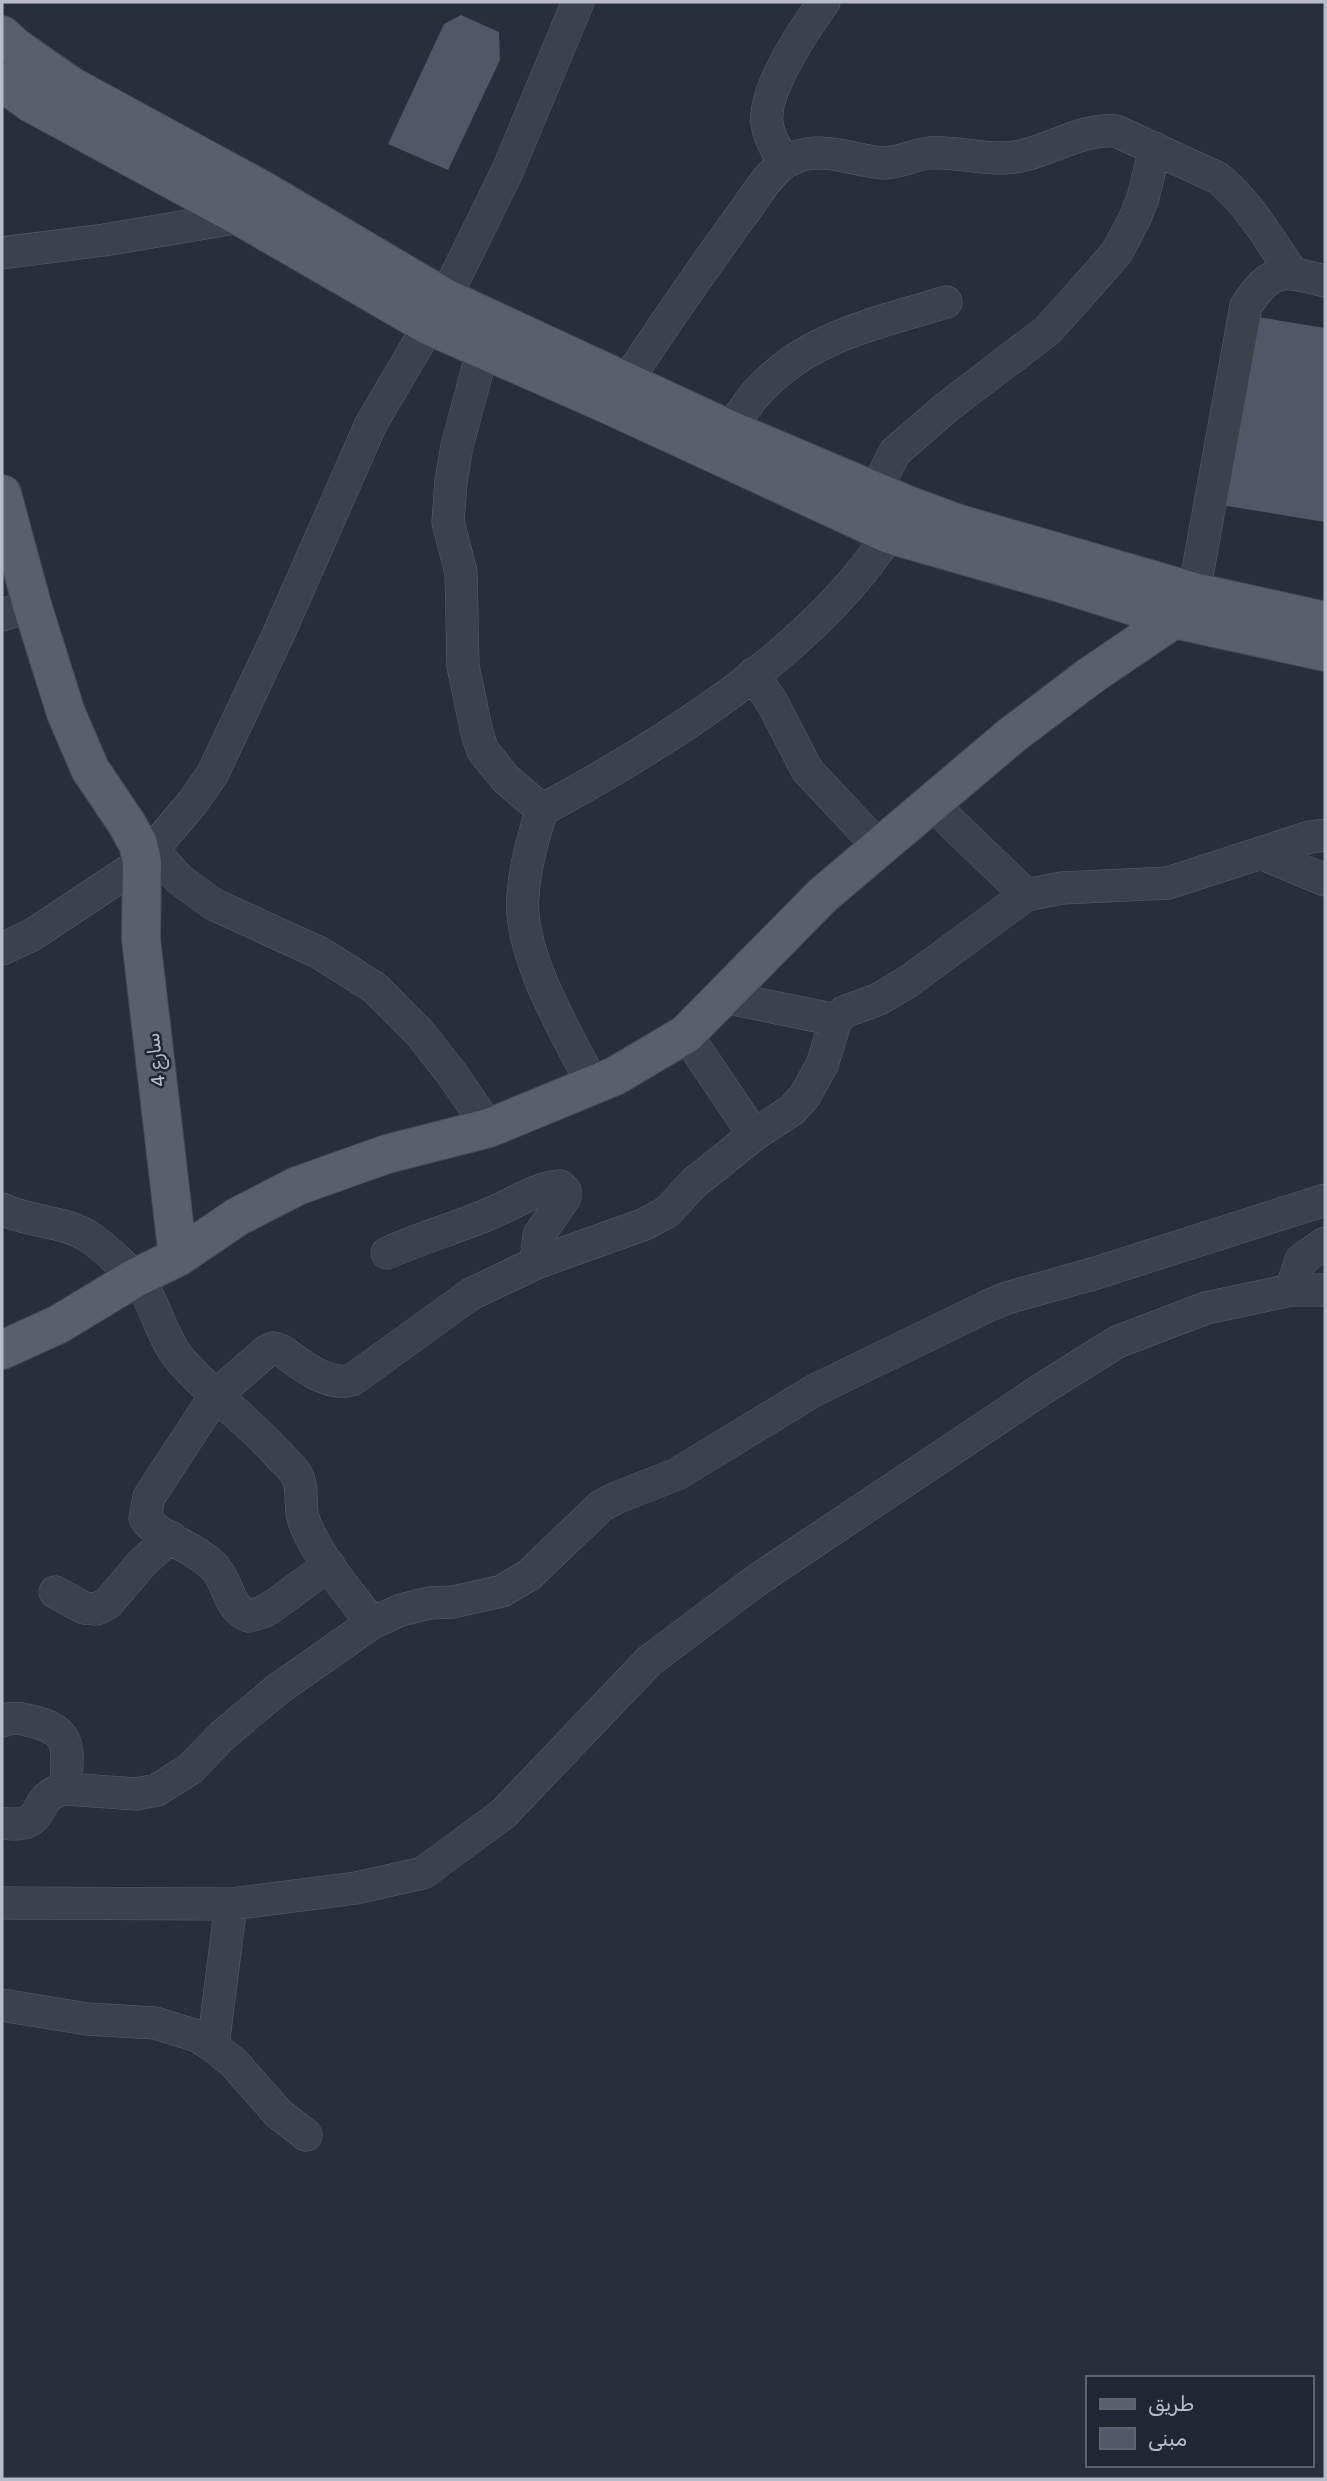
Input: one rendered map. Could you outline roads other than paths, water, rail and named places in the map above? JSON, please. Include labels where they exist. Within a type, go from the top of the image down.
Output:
[{"type":"main road","points":[[2,36],[71,86],[264,191],[437,312],[483,349],[889,534],[1057,582],[1184,606],[1325,621]]},
{"type":"main road","points":[[2,82],[31,103],[241,217],[437,312],[626,382],[730,430],[956,523],[1184,606],[1325,652]]},
{"type":"main road","points":[[2,494],[17,610],[90,769],[147,856]]},
{"type":"main road","points":[[2,1350],[60,1324],[135,1278],[178,1257],[237,1217],[297,1185],[387,1154],[489,1128],[593,1085],[646,1059],[686,1034],[823,895],[1023,726],[1184,606]]},
{"type":"main road","name":"سارع 4","points":[[147,856],[141,939],[178,1257]]},
{"type":"street","points":[[2,949],[33,935],[147,856],[193,802],[213,773],[279,633],[371,424],[437,312],[507,172],[577,2]]},
{"type":"street","points":[[784,163],[773,143],[767,123],[767,106],[804,30],[824,2]]},
{"type":"street","points":[[626,382],[693,282],[765,184],[784,163],[801,155],[814,154],[880,163],[907,161],[933,153],[1015,157],[1083,134],[1116,131],[1218,178],[1233,190],[1293,274]]},
{"type":"street","points":[[875,491],[895,452],[958,398],[1048,330],[1104,267],[1116,252],[1135,218],[1143,198],[1155,148]]},
{"type":"street","points":[[2,253],[104,240],[241,217]]},
{"type":"street","points":[[1184,606],[1246,306],[1261,283],[1276,274],[1293,274],[1325,282]]},
{"type":"street","points":[[730,430],[755,394],[798,356],[814,346],[876,321],[946,302]]},
{"type":"street","points":[[483,349],[457,446],[447,522],[461,572],[463,666],[477,733],[484,751],[506,779],[542,810]]},
{"type":"street","points":[[593,1085],[542,984],[532,957],[525,921],[522,897],[534,834],[542,810],[661,741],[753,674],[830,608],[889,534]]},
{"type":"street","points":[[753,674],[773,704],[807,770],[879,847]]},
{"type":"street","points":[[932,804],[1026,895]]},
{"type":"street","points":[[329,1565],[273,1606],[249,1616],[237,1608],[216,1569],[147,1523],[146,1507],[155,1486],[215,1396],[268,1350],[282,1351],[327,1379],[337,1382],[352,1380],[471,1294],[536,1263],[645,1224],[667,1212],[694,1183],[754,1135],[792,1110],[804,1097],[821,1065],[836,1020],[844,1012],[879,999],[909,981],[1026,895],[1062,888],[1168,883],[1325,835]]},
{"type":"street","points":[[1260,853],[1325,880]]},
{"type":"street","points":[[147,856],[213,904],[320,953],[375,988],[419,1032],[489,1128]]},
{"type":"street","points":[[724,997],[836,1020]]},
{"type":"street","points":[[686,1034],[754,1135]]},
{"type":"street","points":[[387,1253],[432,1233],[484,1217],[542,1191],[561,1186],[565,1191],[565,1198],[539,1235],[536,1263]]},
{"type":"street","points":[[2,1823],[20,1824],[29,1821],[48,1795],[66,1789],[136,1794],[157,1790],[190,1769],[223,1735],[278,1689],[372,1623],[401,1610],[429,1603],[453,1602],[502,1591],[529,1575],[601,1506],[677,1474],[815,1390],[990,1305],[1007,1297],[1097,1273],[1325,1200]]},
{"type":"street","points":[[2,1209],[73,1228],[93,1239],[135,1278],[144,1290],[178,1357],[215,1396],[262,1437],[298,1476],[301,1486],[301,1511],[305,1523],[329,1565],[372,1623]]},
{"type":"street","points":[[1291,1290],[1301,1260],[1325,1243]]},
{"type":"street","points":[[2,1903],[231,1904],[356,1888],[423,1873],[503,1814],[649,1661],[757,1580],[1042,1389],[1117,1342],[1206,1307],[1291,1290],[1325,1290]]},
{"type":"street","points":[[55,1592],[84,1608],[97,1609],[108,1602],[143,1562],[171,1537]]},
{"type":"street","points":[[2,1721],[18,1718],[50,1725],[60,1733],[68,1752],[66,1789]]},
{"type":"street","points":[[213,2046],[231,1904]]},
{"type":"street","points":[[2,2005],[87,2019],[155,2023],[197,2036],[235,2064],[278,2113],[306,2135]]}]
